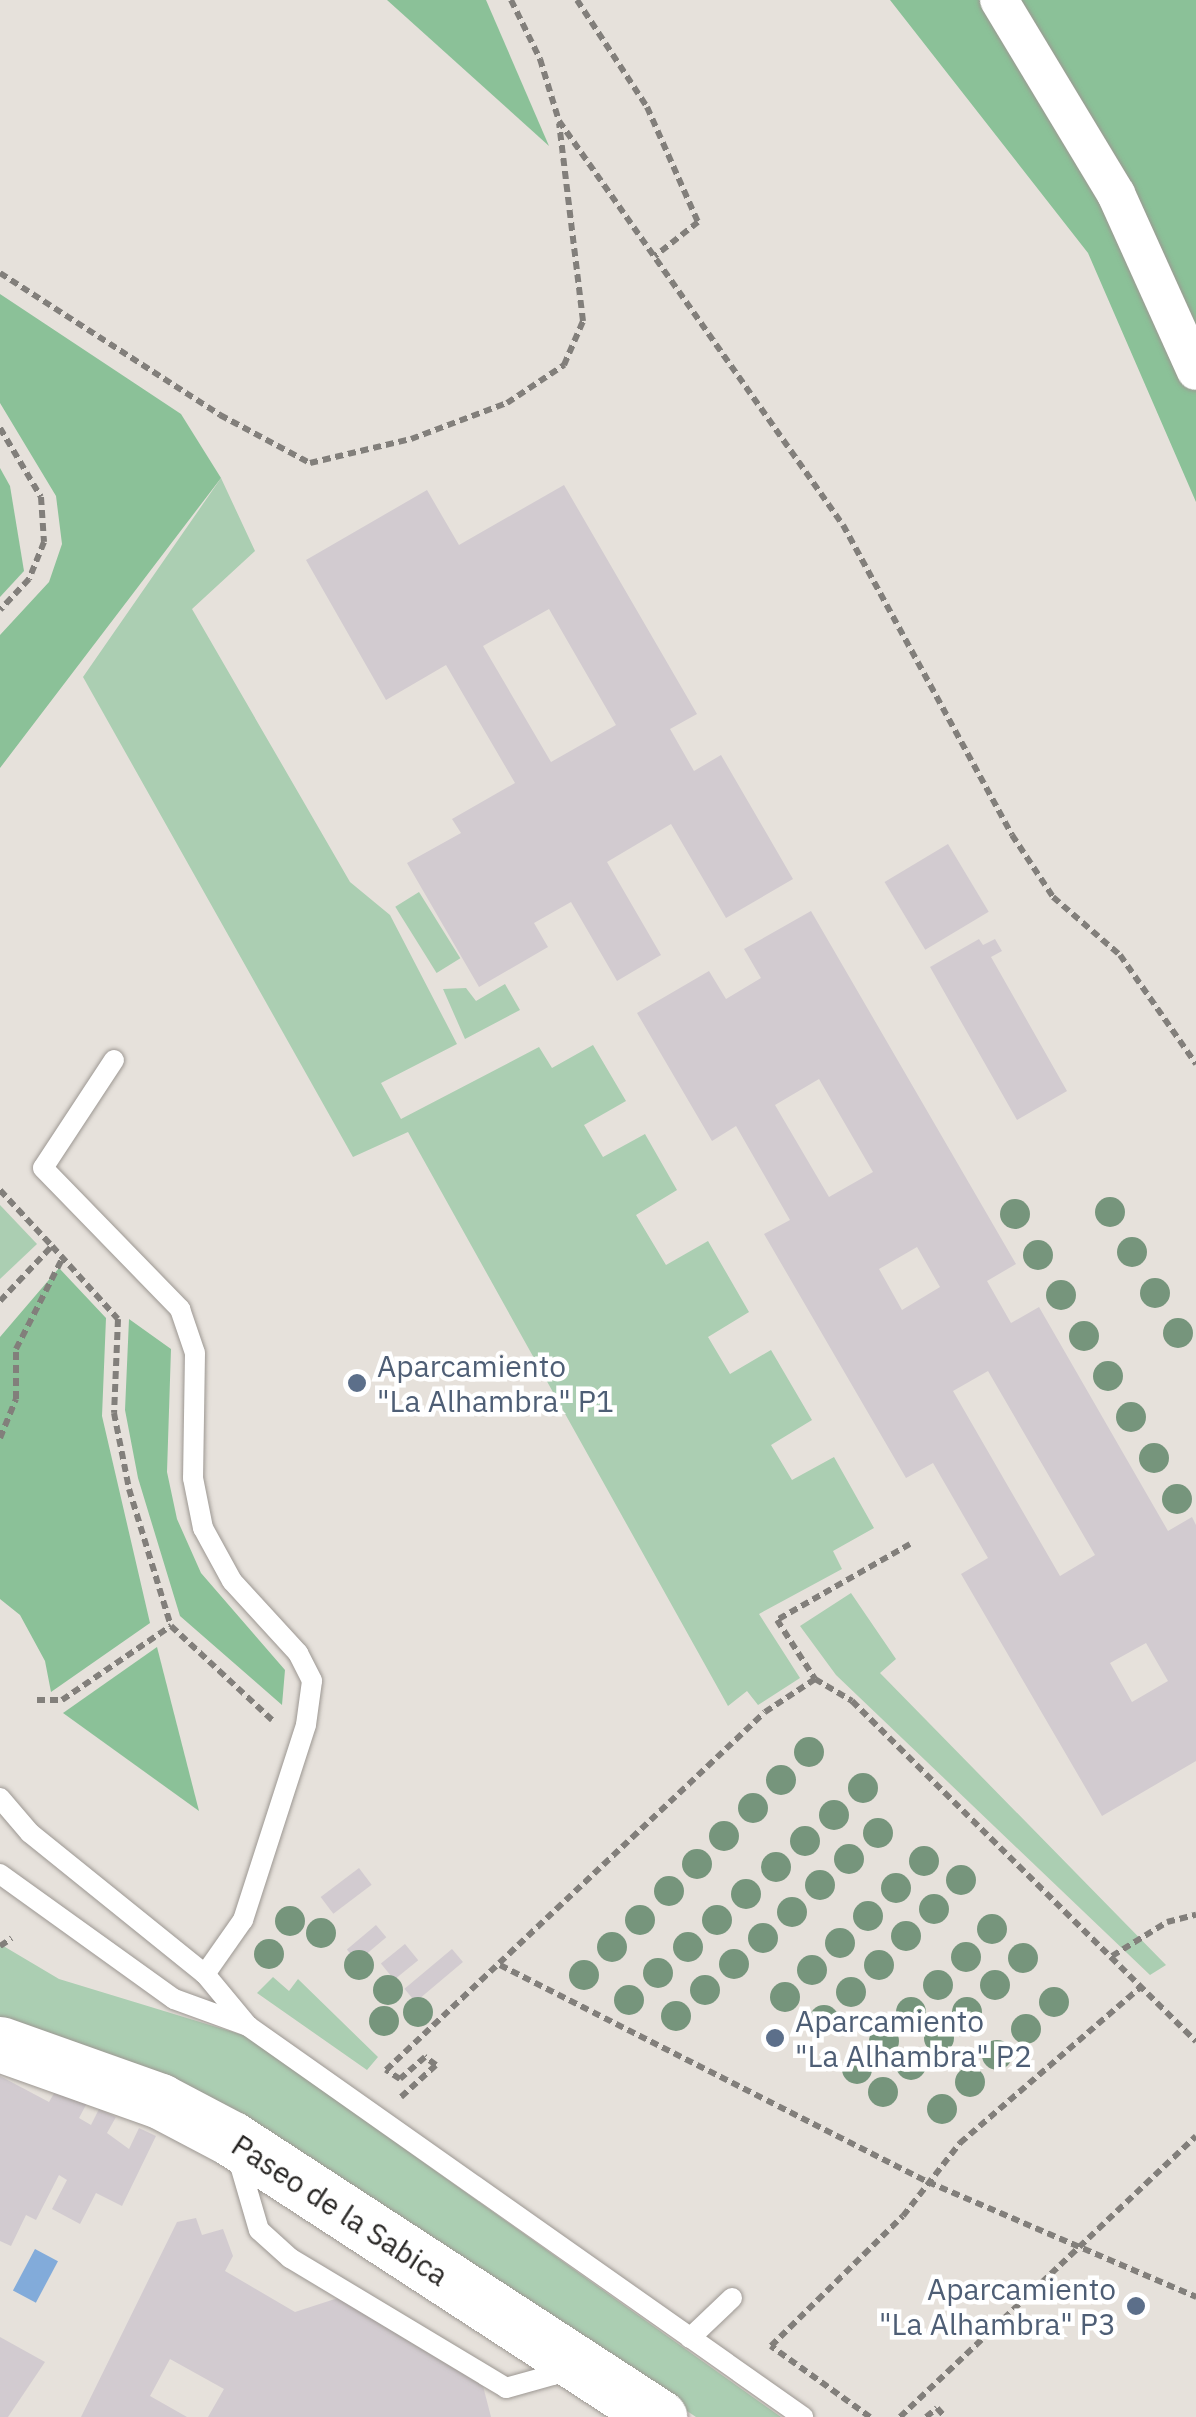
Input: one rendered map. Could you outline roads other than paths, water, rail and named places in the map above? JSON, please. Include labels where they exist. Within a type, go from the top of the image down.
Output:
[{"type":"street","points":[[999,0],[1116,194],[1196,371]]},
{"type":"street","name":"Paseo de la Sabica","points":[[0,2044],[160,2101],[232,2139],[660,2417]]},
{"type":"lane","points":[[114,1060],[43,1168],[180,1309],[195,1353],[193,1478],[202,1528],[232,1580],[298,1653],[312,1681],[306,1726],[243,1920],[205,1974]]},
{"type":"lane","points":[[0,1798],[30,1833],[205,1974],[248,2026]]},
{"type":"lane","points":[[0,1874],[174,1998],[248,2026],[803,2417]]},
{"type":"lane","points":[[690,2338],[732,2298]]},
{"type":"water","points":[[35,2249],[58,2261],[36,2303],[13,2290]]},
{"type":"place","name":"Aparcamiento \"La Alhambra\" P1","points":[[357,1383]]},
{"type":"place","name":"Aparcamiento \"La Alhambra\" P2","points":[[775,2038]]},
{"type":"place","name":"Aparcamiento \"La Alhambra\" P3","points":[[1136,2306]]}]
